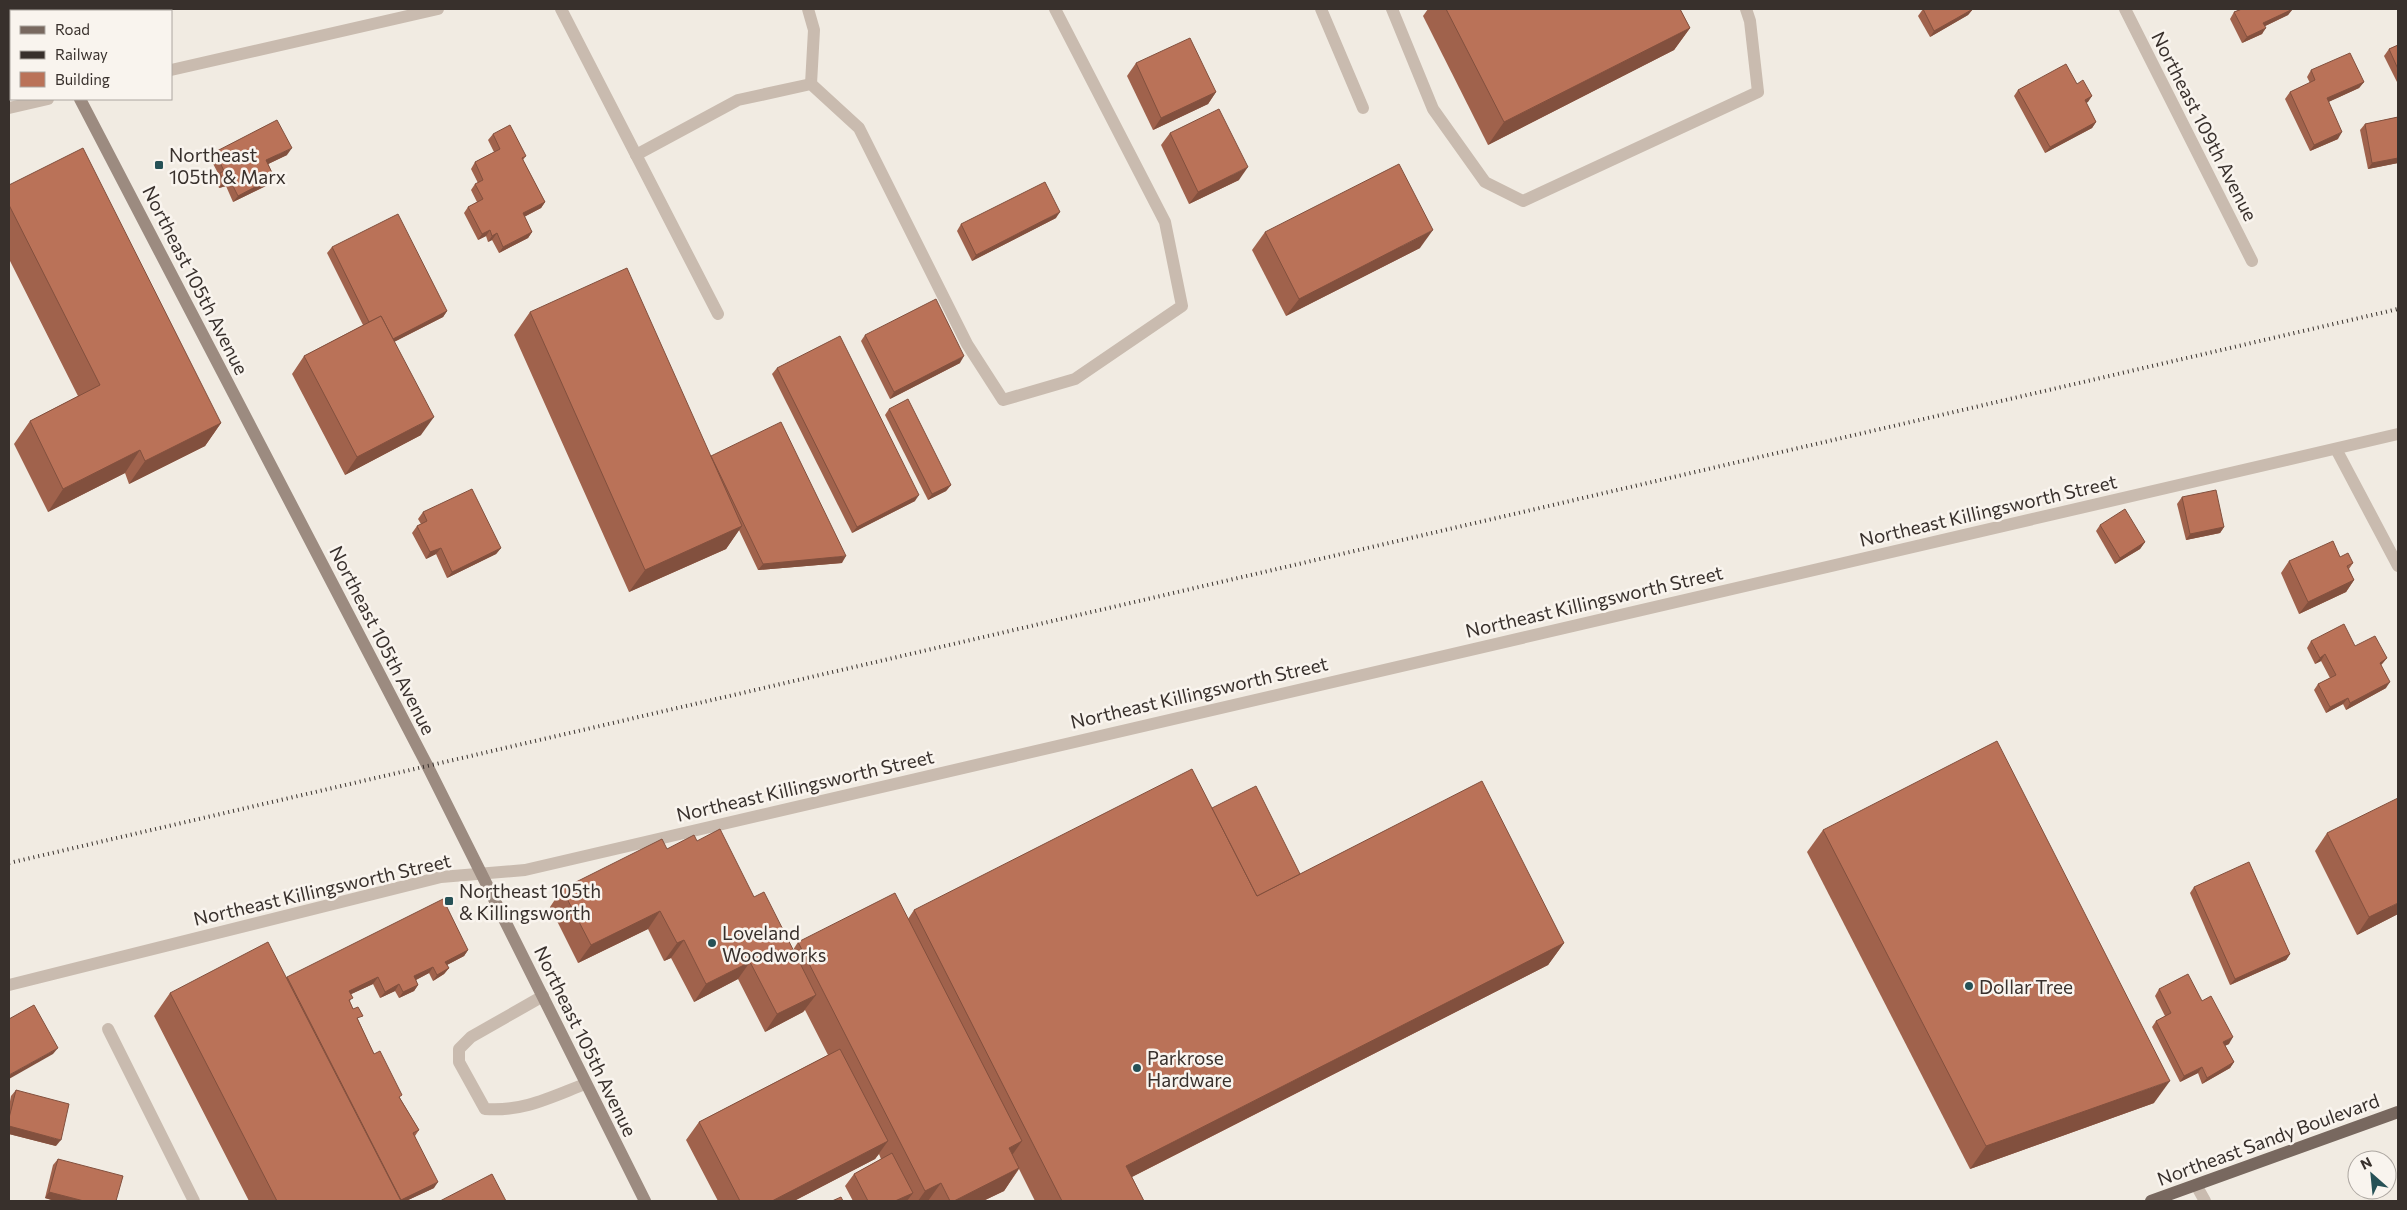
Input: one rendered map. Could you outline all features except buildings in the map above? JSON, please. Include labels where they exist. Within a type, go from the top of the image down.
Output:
[{"type":"main road","name":"Northeast Sandy Boulevard","points":[[2152,1201],[2398,1112]]},
{"type":"street","points":[[172,70],[433,9]]},
{"type":"street","points":[[561,9],[718,314]]},
{"type":"street","points":[[808,9],[814,30],[811,84]]},
{"type":"street","points":[[811,84],[860,128],[967,344],[1003,400],[1075,379],[1182,306],[1165,222],[1055,9]]},
{"type":"street","points":[[1321,9],[1363,108]]},
{"type":"street","points":[[1392,9],[1432,110],[1485,182],[1523,201],[1758,92],[1750,21],[1746,9]]},
{"type":"street","name":"Northeast 109th Avenue","points":[[2125,9],[2252,261]]},
{"type":"street","points":[[636,155],[738,100],[811,84]]},
{"type":"street","points":[[9,108],[44,100]]},
{"type":"street","name":"Northeast 105th Avenue","points":[[81,100],[482,873],[544,996],[585,1084],[645,1201]]},
{"type":"street","name":"Northeast Killingsworth Street","points":[[9,985],[441,877],[525,870],[1384,668],[2398,434]]},
{"type":"street","points":[[2336,449],[2398,566]]},
{"type":"street","points":[[544,996],[471,1037],[459,1049],[459,1062],[485,1109],[506,1111],[527,1106],[585,1084]]},
{"type":"street","points":[[108,1029],[194,1201]]},
{"type":"street","points":[[2196,1185],[2205,1201]]},
{"type":"railway","points":[[9,863],[2398,309]]},
{"type":"place","name":"Northeast 105th & Marx","points":[[159,165]]},
{"type":"place","name":"Northeast 105th & Killingsworth","points":[[449,901]]},
{"type":"place","name":"Loveland Woodworks","points":[[712,943]]},
{"type":"place","name":"Dollar Tree","points":[[1969,986]]},
{"type":"place","name":"Parkrose Hardware","points":[[1137,1068]]}]
